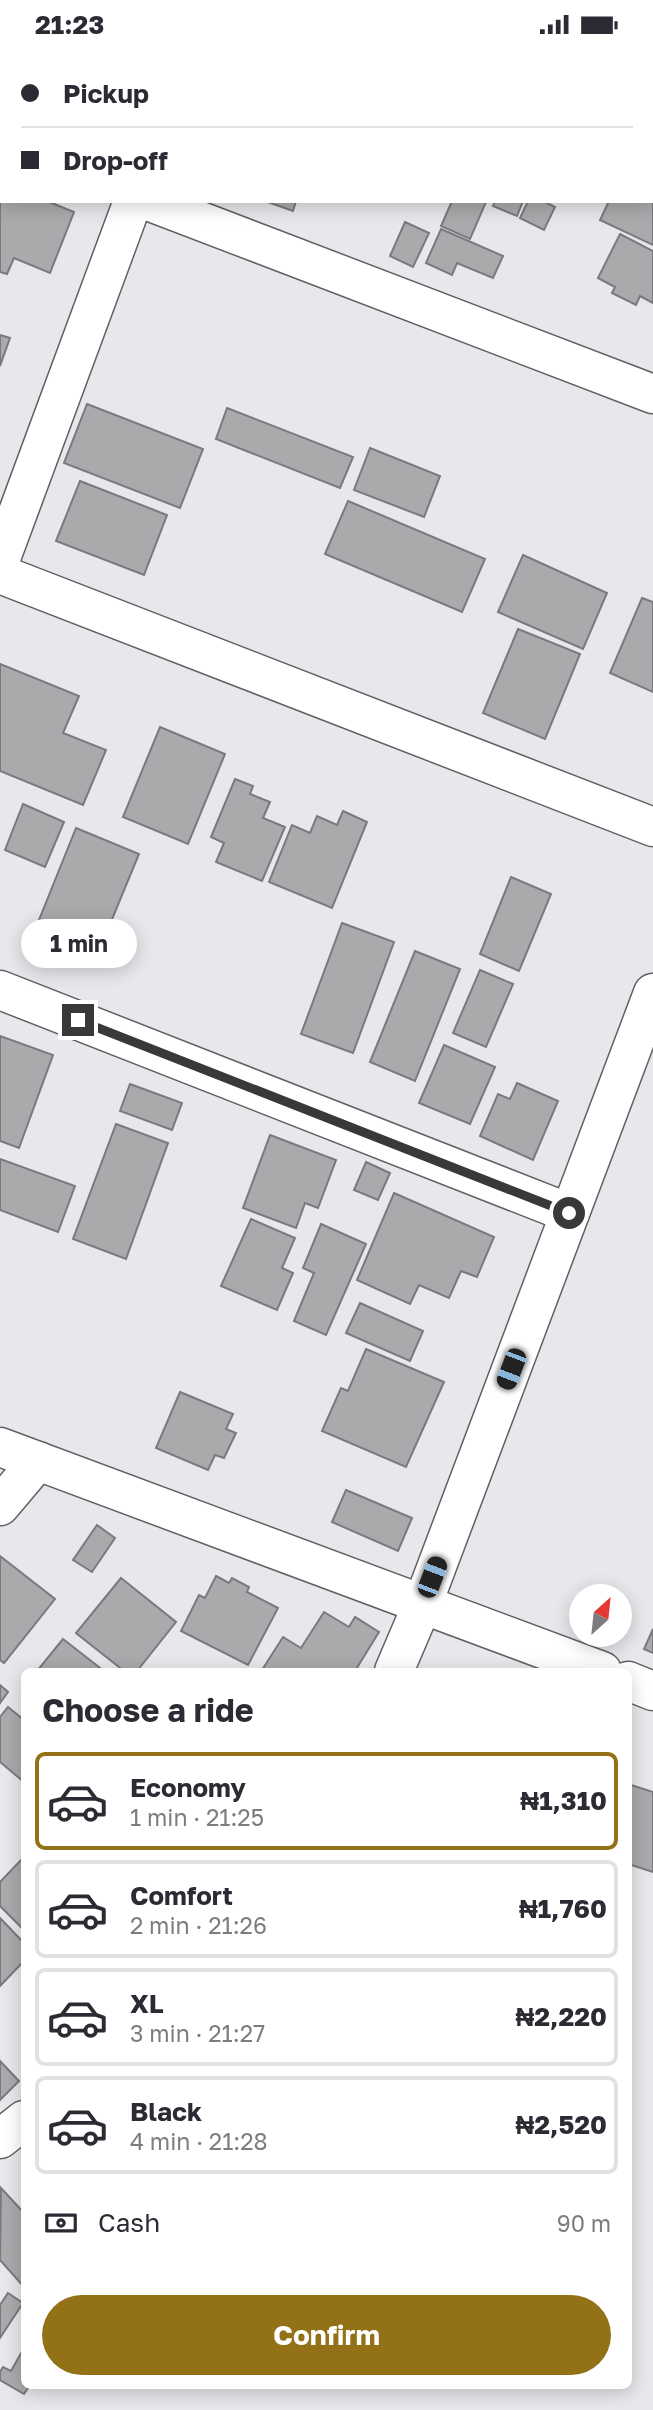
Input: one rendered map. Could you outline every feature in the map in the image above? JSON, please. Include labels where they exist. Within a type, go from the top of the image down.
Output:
[{"type":"street","points":[[0,561],[132,203]]},
{"type":"street","points":[[153,203],[653,394]]},
{"type":"street","points":[[0,574],[653,827]]},
{"type":"street","points":[[0,990],[569,1213]]},
{"type":"street","points":[[395,1668],[423,1603],[653,993]]},
{"type":"street","points":[[0,1447],[594,1668]]},
{"type":"street","points":[[0,1506],[38,1461]]},
{"type":"street","points":[[632,1683],[653,1691]]},
{"type":"street","points":[[0,2139],[21,2122]]},
{"type":"building","points":[[0,203],[52,203],[74,212],[50,273],[14,258],[7,274],[0,272]]},
{"type":"building","points":[[271,203],[295,203],[293,211]]},
{"type":"building","points":[[451,203],[486,203],[470,239],[441,226]]},
{"type":"building","points":[[494,203],[522,203],[517,216],[493,206]]},
{"type":"building","points":[[527,203],[547,203],[555,207],[544,230],[520,218]]},
{"type":"building","points":[[608,203],[653,203],[653,245],[600,220]]},
{"type":"building","points":[[405,222],[429,233],[413,267],[390,256]]},
{"type":"building","points":[[441,229],[503,256],[493,278],[457,263],[452,275],[426,263]]},
{"type":"building","points":[[620,234],[653,251],[653,303],[640,296],[636,305],[612,293],[615,287],[598,278]]},
{"type":"building","points":[[0,335],[10,338],[0,366]]},
{"type":"building","points":[[87,404],[203,449],[180,508],[64,463]]},
{"type":"building","points":[[227,408],[353,457],[340,488],[216,439]]},
{"type":"building","points":[[370,448],[440,476],[424,517],[354,490]]},
{"type":"building","points":[[80,481],[167,515],[144,575],[56,541]]},
{"type":"building","points":[[348,501],[485,559],[462,612],[325,554]]},
{"type":"building","points":[[523,555],[607,593],[583,649],[498,612]]},
{"type":"building","points":[[642,598],[653,602],[653,692],[610,673]]},
{"type":"building","points":[[518,629],[580,654],[545,739],[483,713]]},
{"type":"building","points":[[0,664],[79,696],[63,733],[106,750],[83,805],[0,771]]},
{"type":"building","points":[[160,727],[225,754],[188,844],[123,817]]},
{"type":"building","points":[[235,779],[253,786],[250,794],[270,802],[263,818],[285,827],[262,881],[216,862],[224,843],[211,837]]},
{"type":"building","points":[[23,804],[64,822],[45,867],[5,850]]},
{"type":"building","points":[[343,811],[367,822],[332,908],[269,882],[292,825],[310,833],[317,816],[337,825]]},
{"type":"building","points":[[76,828],[139,854],[101,946],[84,938],[78,954],[49,942],[55,927],[39,920]]},
{"type":"building","points":[[511,877],[551,894],[519,971],[480,954]]},
{"type":"building","points":[[342,923],[394,942],[353,1053],[301,1034]]},
{"type":"building","points":[[415,951],[460,969],[415,1081],[370,1062]]},
{"type":"building","points":[[480,970],[513,984],[486,1047],[453,1033]]},
{"type":"building","points":[[0,1036],[53,1055],[19,1148],[0,1141]]},
{"type":"building","points":[[444,1045],[495,1067],[470,1124],[419,1103]]},
{"type":"building","points":[[517,1083],[558,1101],[533,1160],[480,1136],[498,1094],[510,1099]]},
{"type":"building","points":[[130,1084],[182,1103],[172,1130],[120,1111]]},
{"type":"building","points":[[116,1124],[168,1143],[126,1259],[73,1239]]},
{"type":"building","points":[[270,1135],[336,1160],[318,1208],[305,1203],[296,1228],[243,1208]]},
{"type":"building","points":[[0,1159],[75,1186],[58,1232],[0,1210]]},
{"type":"building","points":[[366,1162],[390,1173],[378,1200],[354,1190]]},
{"type":"building","points":[[394,1193],[494,1237],[477,1277],[461,1271],[449,1298],[419,1285],[410,1304],[357,1280]]},
{"type":"building","points":[[251,1219],[295,1238],[282,1268],[293,1273],[277,1310],[221,1286]]},
{"type":"building","points":[[321,1224],[366,1244],[326,1335],[294,1321],[314,1273],[303,1268]]},
{"type":"building","points":[[360,1303],[423,1331],[410,1361],[346,1333]]},
{"type":"building","points":[[366,1349],[444,1382],[406,1467],[322,1431],[341,1388],[348,1391]]},
{"type":"building","points":[[180,1392],[233,1414],[226,1429],[236,1433],[224,1458],[215,1455],[208,1470],[156,1448]]},
{"type":"building","points":[[346,1490],[412,1518],[398,1551],[332,1522]]},
{"type":"building","points":[[97,1525],[115,1538],[92,1572],[73,1560]]},
{"type":"building","points":[[0,1556],[55,1599],[4,1663],[0,1660]]},
{"type":"building","points":[[216,1576],[229,1583],[232,1578],[249,1587],[247,1592],[278,1608],[248,1665],[181,1631],[199,1595],[205,1598]]},
{"type":"building","points":[[121,1578],[176,1622],[139,1668],[120,1668],[76,1633]]},
{"type":"building","points":[[324,1612],[349,1627],[355,1617],[379,1632],[357,1668],[263,1668],[283,1637],[301,1648]]},
{"type":"building","points":[[653,1629],[653,1653],[644,1649]]},
{"type":"building","points":[[63,1639],[100,1668],[39,1668]]},
{"type":"building","points":[[0,1685],[8,1692],[0,1703]]},
{"type":"building","points":[[8,1707],[21,1718],[21,1780],[0,1762],[0,1717]]},
{"type":"building","points":[[632,1785],[653,1792],[653,1872],[632,1865]]},
{"type":"building","points":[[21,1860],[21,1927],[0,1906],[0,1882]]},
{"type":"building","points":[[0,1918],[21,1940],[21,1964],[0,1986]]},
{"type":"building","points":[[0,2061],[19,2081],[0,2100]]},
{"type":"building","points":[[1,2188],[21,2210],[21,2284],[0,2260]]},
{"type":"building","points":[[8,2293],[21,2302],[21,2306],[0,2338],[0,2305]]},
{"type":"building","points":[[21,2353],[21,2389],[27,2389],[24,2394],[0,2380],[3,2367],[11,2371]]},
{"type":"route","points":[[78,1020],[569,1213]]}]
